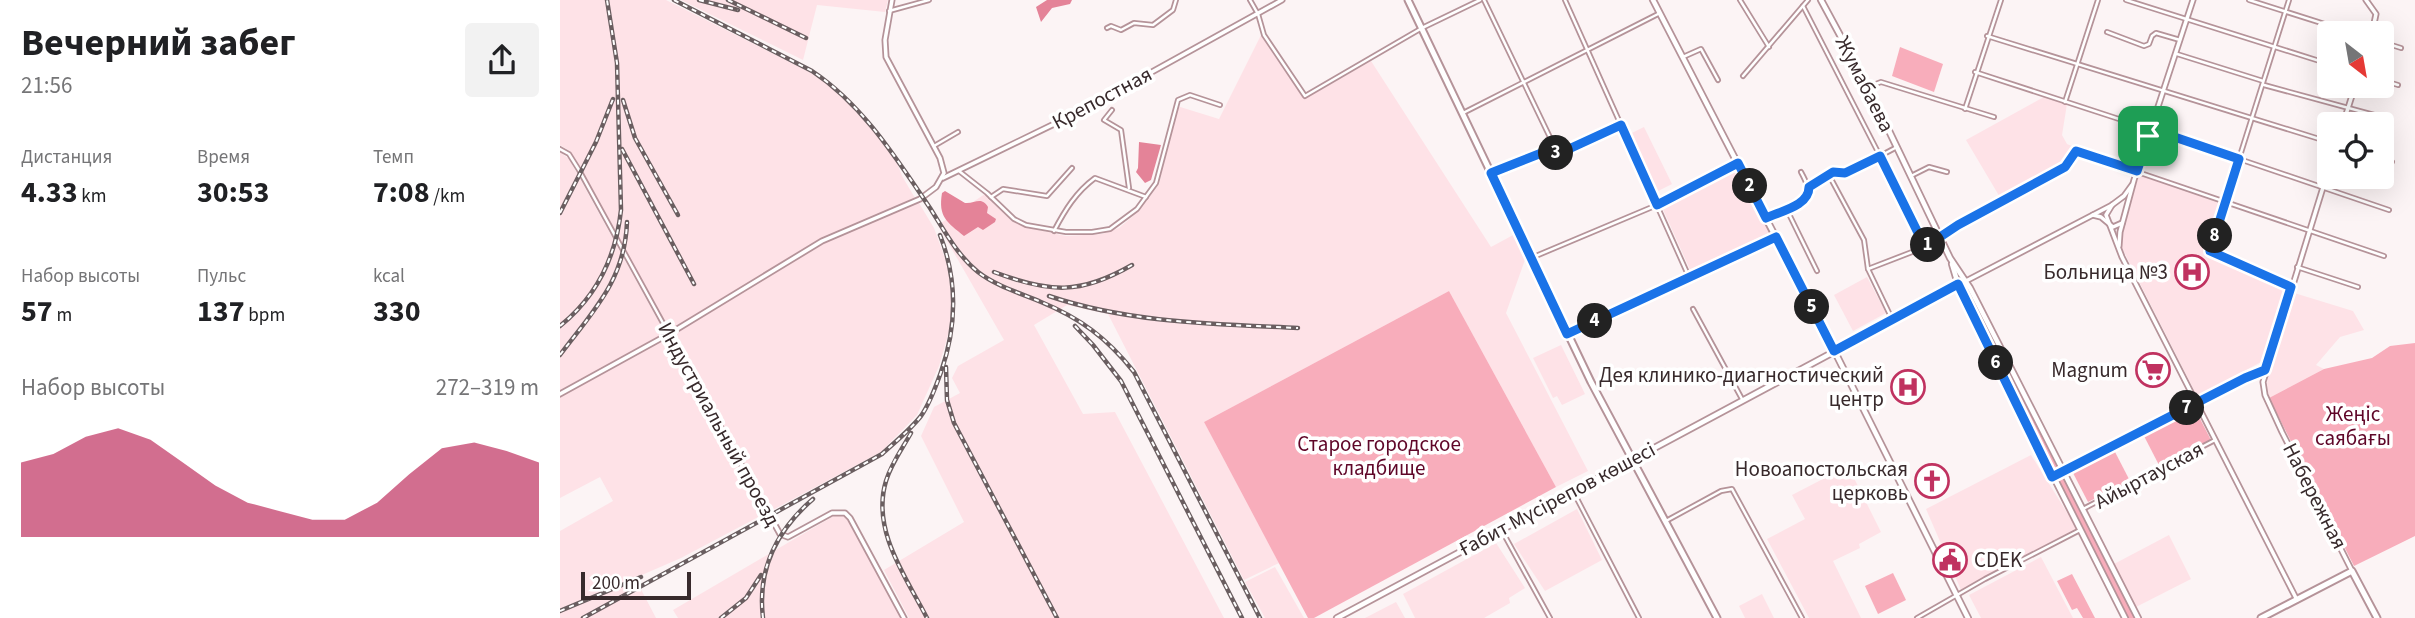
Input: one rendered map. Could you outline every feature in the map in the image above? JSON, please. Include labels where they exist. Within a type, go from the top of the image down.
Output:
[{"type":"main road","points":[[1408,0],[1567,334],[1717,618]]},
{"type":"main road","points":[[1653,0],[1968,618]]},
{"type":"main road","name":"Жумабаева","points":[[1821,0],[1868,87],[1950,258],[1966,281],[2138,618]]},
{"type":"main road","points":[[1950,258],[1958,284],[2052,477],[2125,618]]},
{"type":"main road","points":[[1834,351],[1966,281]]},
{"type":"main road","name":"Ғабит Мүсірепов көшесі","points":[[1337,618],[1834,351]]},
{"type":"main road","points":[[2094,558],[2105,553]]},
{"type":"main road","points":[[2261,618],[2353,571]]},
{"type":"main road","name":"Набережная","points":[[2353,571],[2377,618]]},
{"type":"street","points":[[892,0],[885,40],[886,57],[943,167],[943,178]]},
{"type":"street","points":[[889,11],[929,0]]},
{"type":"street","points":[[1107,28],[1111,26],[1122,30],[1134,23],[1153,25],[1173,10],[1177,0]]},
{"type":"street","points":[[1250,0],[1258,14],[1264,35],[1305,96],[1422,28],[1482,0],[1558,154]]},
{"type":"street","name":"Крепостная","points":[[560,394],[669,334],[822,241],[920,199],[933,191],[943,178],[1085,109],[1282,0]]},
{"type":"street","points":[[1565,0],[1689,277]]},
{"type":"street","points":[[1740,0],[1769,47]]},
{"type":"street","points":[[1743,76],[1808,0]]},
{"type":"street","points":[[1965,109],[1975,72],[2001,0]]},
{"type":"street","points":[[2065,102],[2098,0]]},
{"type":"street","points":[[2126,0],[2317,60]]},
{"type":"street","points":[[2122,257],[2118,241],[2134,180],[2193,0]]},
{"type":"street","points":[[2249,0],[2317,22]]},
{"type":"street","points":[[2289,0],[2210,251],[2291,287]]},
{"type":"street","points":[[2366,0],[2376,14],[2375,21]]},
{"type":"street","points":[[1803,6],[1925,247]]},
{"type":"street","points":[[1463,113],[1660,13]]},
{"type":"street","points":[[2107,32],[2144,46],[2149,44],[2156,33],[2180,40]]},
{"type":"street","points":[[1987,36],[2317,138]]},
{"type":"street","points":[[2394,46],[2401,48]]},
{"type":"street","points":[[1683,57],[1701,49],[1718,80]]},
{"type":"street","points":[[2175,53],[2263,83],[2364,112]]},
{"type":"street","points":[[1975,72],[2125,121],[2132,131],[2148,136]]},
{"type":"street","points":[[1868,87],[1881,82],[1994,117]]},
{"type":"street","points":[[2394,84],[2398,85]]},
{"type":"street","points":[[959,171],[1014,219],[1026,225],[1081,233],[1110,229],[1127,219],[1147,198],[1156,183],[1178,100],[1190,95],[1220,105]]},
{"type":"street","points":[[2348,112],[2352,98]]},
{"type":"street","points":[[1112,110],[1104,120],[1121,130],[1130,190]]},
{"type":"street","points":[[1491,173],[1544,152],[1558,154],[1621,125]]},
{"type":"street","points":[[2151,129],[2317,185]]},
{"type":"street","points":[[933,146],[958,131]]},
{"type":"street","points":[[1809,187],[1828,174],[1845,173],[1897,147]]},
{"type":"street","name":"Индустриальный проезд","points":[[560,149],[569,154],[575,164],[780,534],[788,537],[832,513],[845,513],[904,618]]},
{"type":"street","points":[[1868,269],[1925,247],[1958,225],[2065,167],[2076,151],[2384,256]]},
{"type":"street","points":[[1531,258],[1657,205],[1738,163]]},
{"type":"street","points":[[1911,176],[1929,167],[1947,172]]},
{"type":"street","points":[[991,197],[1003,190],[1046,196],[1072,168]]},
{"type":"street","points":[[1766,218],[1804,201],[1809,187],[1801,172]]},
{"type":"street","points":[[1828,174],[1864,240],[1868,269],[1892,319]]},
{"type":"street","points":[[1054,231],[1072,200],[1094,178],[1100,178],[1147,198]]},
{"type":"street","points":[[2134,180],[2124,196],[2106,213],[2108,223],[2122,257],[2297,600]]},
{"type":"street","name":"Набережная","points":[[2322,189],[2265,370],[2263,384],[2282,432],[2353,571]]},
{"type":"street","points":[[2329,189],[2389,210]]},
{"type":"street","points":[[1966,281],[2091,215],[2112,205],[2123,205],[2124,217],[2117,227],[2113,227],[2101,216],[2091,215]]},
{"type":"street","points":[[1786,208],[1817,271]]},
{"type":"street","points":[[1567,334],[1776,237]]},
{"type":"street","points":[[2297,267],[2358,287]]},
{"type":"street","points":[[1693,309],[1742,400]]},
{"type":"street","name":"Айыртауская","points":[[2052,477],[2265,370]]},
{"type":"street","points":[[2251,375],[2259,378],[2263,384]]},
{"type":"street","name":"Айыртауская","points":[[2082,509],[2216,440]]},
{"type":"street","points":[[1666,521],[1721,491],[1732,489],[1802,618]]},
{"type":"street","points":[[1573,491],[1639,618]]},
{"type":"street","points":[[1501,529],[1550,618]]},
{"type":"street","name":"Айыртауская","points":[[1917,618],[2080,530]]},
{"type":"shaded area","points":[[560,0],[666,0],[810,72],[830,84],[866,122],[896,160],[915,198],[822,239],[670,331],[582,170],[570,151],[560,145]]},
{"type":"shaded area","points":[[681,0],[888,0],[885,12],[817,5],[803,60]]},
{"type":"shaded area","points":[[1047,0],[1072,0],[1070,4],[1052,8],[1041,22],[1036,7]]},
{"type":"shaded area","points":[[1261,35],[1304,99],[1371,61],[1491,247],[1515,234],[1526,257],[1506,313],[1588,471],[1556,487],[1449,291],[1204,422],[1279,563],[1244,580],[1108,314],[1067,305],[1034,325],[1083,414],[1115,412],[1224,618],[909,618],[884,570],[964,522],[921,436],[934,407],[960,393],[952,378],[958,366],[1004,340],[938,225],[985,194],[1012,221],[1025,227],[1066,236],[1102,234],[1119,228],[1139,211],[1159,184],[1177,106],[1219,119]]},
{"type":"shaded area","points":[[2044,97],[2067,104],[2062,135],[2067,144],[2074,147],[2065,164],[2001,199],[1966,140]]},
{"type":"shaded area","points":[[1644,127],[1672,184],[1656,192],[1632,133]]},
{"type":"shaded area","points":[[1139,142],[1161,145],[1151,180],[1145,183],[1136,172]]},
{"type":"shaded area","points":[[560,152],[569,159],[665,333],[560,391]]},
{"type":"shaded area","points":[[1736,165],[1772,236],[1692,274],[1661,205]]},
{"type":"shaded area","name":"Больница №3","points":[[2139,174],[2222,203],[2207,252],[2287,288],[2263,361],[2197,396],[2122,248],[2123,232]]},
{"type":"shaded area","points":[[945,191],[965,203],[983,202],[988,207],[987,213],[996,219],[995,222],[983,230],[978,227],[964,236],[945,218],[941,201]]},
{"type":"shaded area","points":[[919,203],[934,228],[947,264],[952,295],[951,325],[939,366],[917,415],[881,452],[769,512],[672,335],[841,234]]},
{"type":"shaded area","points":[[1867,277],[1886,313],[1853,331],[1834,295]]},
{"type":"shaded area","points":[[2291,292],[2353,311],[2364,330],[2340,337],[2316,365],[2324,369],[2269,398],[2267,384],[2270,362]]},
{"type":"shaded area","points":[[667,338],[764,514],[681,558],[635,578],[656,618],[560,618],[560,531],[613,501],[600,477],[560,498],[560,397]]},
{"type":"shaded area","points":[[1561,345],[1585,394],[1562,405],[1557,396],[1553,398],[1533,358]]},
{"type":"shaded area","points":[[2031,455],[2078,530],[1961,590],[1926,509]]},
{"type":"shaded area","points":[[1848,466],[1881,532],[1859,544],[1860,548],[1833,561],[1861,618],[1809,618],[1767,539],[1805,519],[1792,495]]},
{"type":"shaded area","points":[[1577,509],[1602,560],[1545,591],[1514,544]]},
{"type":"shaded area","points":[[837,514],[846,517],[901,618],[678,618],[673,610]]},
{"type":"shaded area","points":[[2169,535],[2191,579],[2136,607],[2114,564]]},
{"type":"shaded area","points":[[1496,543],[1525,588],[1509,598],[1510,603],[1484,618],[1415,618],[1403,594]]},
{"type":"shaded area","points":[[2041,557],[2073,618],[1981,618],[1969,595]]},
{"type":"shaded area","points":[[1275,567],[1304,618],[1265,618],[1245,582]]},
{"type":"shaded area","points":[[1762,594],[1774,618],[1745,618],[1739,606]]},
{"type":"shaded area","points":[[1396,602],[1405,618],[1365,618]]},
{"type":"green space","points":[[1900,47],[1943,64],[1934,92],[1892,76]]},
{"type":"green space","name":"Старое городское кладбище","points":[[1449,291],[1556,487],[1314,618],[1308,618],[1204,422]]},
{"type":"green space","points":[[1969,291],[2060,470],[2055,473],[1964,293]]},
{"type":"green space","name":"Жеңіс саябағы","points":[[2415,343],[2415,536],[2354,566],[2269,398],[2324,369],[2372,358],[2390,346]]},
{"type":"green space","points":[[2195,409],[2211,440],[2160,467],[2144,436]]},
{"type":"green space","points":[[2114,450],[2130,481],[2088,502],[2072,471]]},
{"type":"green space","points":[[2063,476],[2135,618],[2128,618],[2058,478]]},
{"type":"green space","points":[[1893,573],[1906,600],[1878,614],[1865,586]]},
{"type":"green space","points":[[2072,574],[2095,618],[2083,618],[2077,608],[2072,610],[2057,581]]},
{"type":"railway","points":[[560,326],[584,302],[602,275],[614,244],[621,210],[617,63],[607,0]]},
{"type":"railway","points":[[674,0],[812,71],[830,85],[863,116],[970,265],[992,281],[1068,315],[1092,330],[1114,349],[1134,372],[1260,618]]},
{"type":"railway","points":[[699,0],[738,10]]},
{"type":"railway","points":[[728,0],[806,38]]},
{"type":"railway","points":[[560,213],[596,142],[613,99]]},
{"type":"railway","points":[[623,100],[635,138],[678,215]]},
{"type":"railway","points":[[622,149],[694,284]]},
{"type":"railway","points":[[560,355],[595,309],[614,278],[625,243],[627,222]]},
{"type":"railway","points":[[583,618],[882,454],[912,426],[927,406],[941,372],[950,338],[952,286],[940,235]]},
{"type":"railway","points":[[994,272],[1032,284],[1064,288],[1096,282],[1132,265]]},
{"type":"railway","points":[[1049,296],[1110,312],[1172,321],[1298,328]]},
{"type":"railway","points":[[1075,326],[1121,381],[1242,618]]},
{"type":"railway","points":[[946,367],[947,400],[954,423],[1057,618]]},
{"type":"railway","points":[[911,433],[886,481],[883,517],[893,552],[927,618]]},
{"type":"railway","points":[[763,618],[763,583],[772,552],[789,524],[813,499]]},
{"type":"railway","points":[[721,618],[746,598],[761,575]]},
{"type":"railway","points":[[560,611],[641,577]]},
{"type":"place","name":"Больница №3","points":[[2192,272]]},
{"type":"place","name":"Magnum","points":[[2153,370]]},
{"type":"place","name":"Дея клинико-диагностический центр","points":[[1908,387]]},
{"type":"place","name":"Новоапостольская церковь","points":[[1932,481]]},
{"type":"place","name":"CDEK","points":[[1950,560]]},
{"type":"route","points":[[1621,125],[1657,205],[1738,163],[1766,218],[1804,201],[1809,187],[1823,176],[1833,172],[1845,173],[1880,156],[1925,247],[1958,225],[2065,167],[2076,151],[2137,171],[2148,136],[2151,129],[2239,159],[2210,251],[2291,287],[2265,370],[2052,477],[1958,284],[1834,351],[1776,237],[1567,334],[1491,173],[1544,152],[1558,154],[1621,125]]}]
